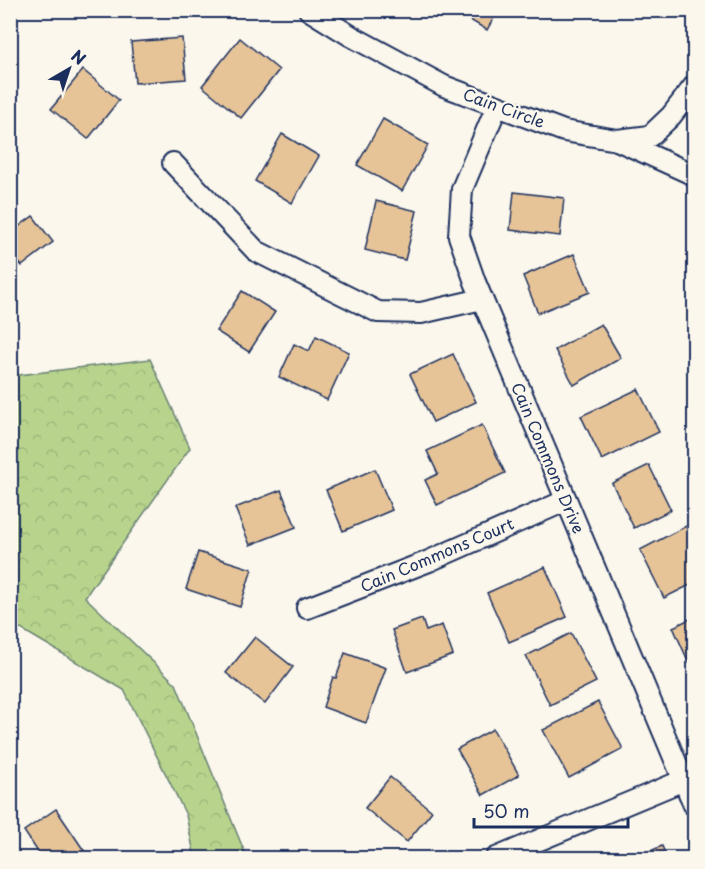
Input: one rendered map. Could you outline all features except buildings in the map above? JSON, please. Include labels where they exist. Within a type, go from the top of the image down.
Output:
[{"type":"street","name":"Cain Circle","points":[[309,10],[351,36],[444,86],[564,130],[617,140],[650,136],[671,116],[694,86]]},
{"type":"street","name":"Cain Commons Drive","points":[[497,106],[462,189],[459,236],[565,501],[694,805]]},
{"type":"street","points":[[617,140],[694,175]]},
{"type":"street","points":[[173,163],[256,251],[378,312],[421,313],[482,298]]},
{"type":"street","name":"Cain Commons Court","points":[[307,608],[429,561],[565,501]]},
{"type":"street","points":[[496,858],[684,780]]},
{"type":"green space","points":[[150,359],[190,448],[85,597],[176,684],[247,858],[195,858],[186,815],[124,690],[11,623],[11,376]]}]
